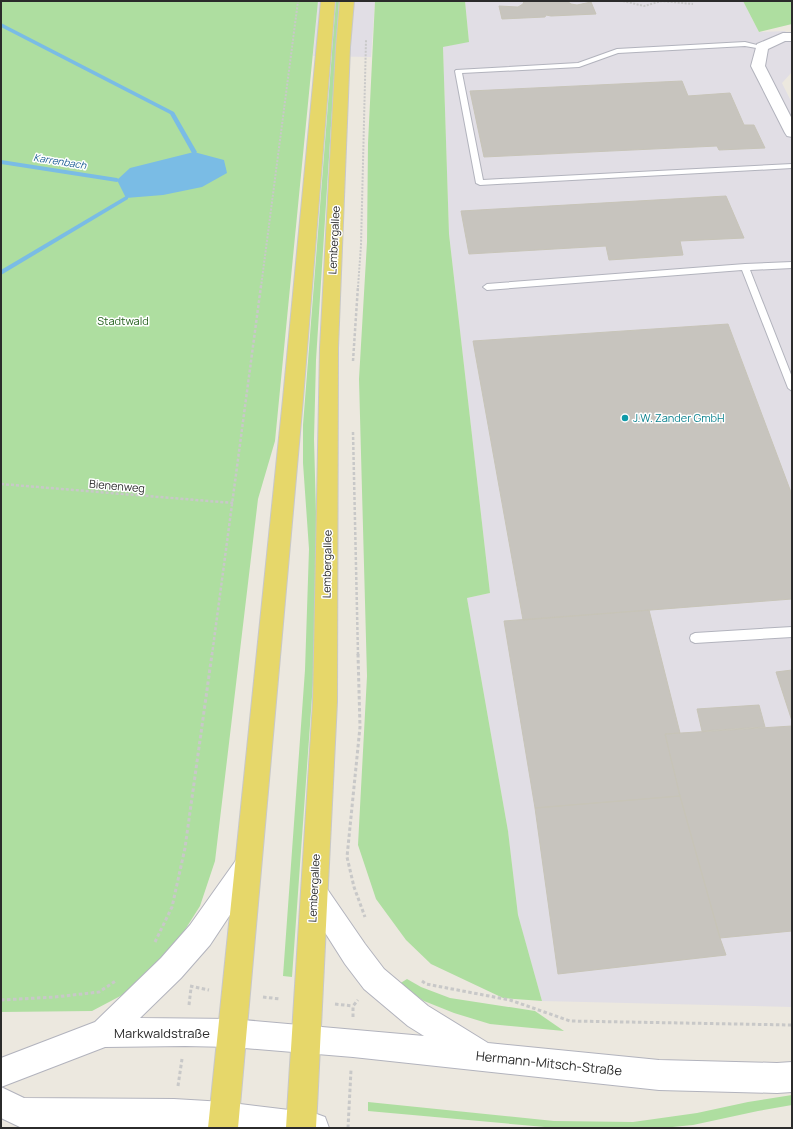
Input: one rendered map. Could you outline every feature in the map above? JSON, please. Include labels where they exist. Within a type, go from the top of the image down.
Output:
[{"type":"main road","points":[[223,1122],[293,399],[328,1]]},
{"type":"main road","name":"Lembergallee","points":[[306,1128],[306,1040],[325,702],[329,348],[346,1]]},
{"type":"main road","points":[[105,1033],[171,968],[200,936],[248,865]]},
{"type":"main road","points":[[314,892],[355,954],[374,979],[418,1016],[484,1056]]},
{"type":"main road","name":"Markwaldstraße","points":[[1,1073],[105,1033],[232,1033],[306,1040]]},
{"type":"main road","name":"Hermann-Mitsch-Straße","points":[[306,1040],[484,1056],[658,1075],[777,1078],[792,1077]]},
{"type":"main road","points":[[22,1114],[174,1114],[223,1122],[306,1128]]},
{"type":"street","points":[[792,37],[783,37],[762,47],[758,66],[792,133]]},
{"type":"lane","points":[[762,47],[745,44],[617,51],[580,65],[458,71],[480,183],[792,166]]},
{"type":"lane","points":[[487,288],[745,267],[792,265]]},
{"type":"lane","points":[[745,267],[792,388]]},
{"type":"lane","points":[[695,638],[792,632]]},
{"type":"path","points":[[153,947],[172,907],[185,848],[298,1]]},
{"type":"path","points":[[623,1],[644,6],[662,1],[693,4]]},
{"type":"path","points":[[353,363],[361,245],[366,37]]},
{"type":"path","points":[[353,426],[360,727],[348,857],[354,887],[365,918]]},
{"type":"path","name":"Bienenweg","points":[[1,484],[232,503]]},
{"type":"path","points":[[1,1000],[55,997],[99,992],[121,978]]},
{"type":"path","points":[[420,980],[426,984],[510,1000],[570,1021],[792,1025]]},
{"type":"path","points":[[191,987],[236,994],[353,1006]]},
{"type":"shaded area","points":[[318,1],[375,1],[371,57],[313,56]]},
{"type":"shaded area","points":[[465,1],[743,1],[759,32],[785,31],[792,38],[792,72],[782,83],[792,103],[792,1007],[542,1001],[518,916],[508,831],[467,598],[490,593],[449,234],[443,47],[469,41]]},
{"type":"green space","name":"Stadtwald","points":[[1,1],[318,1],[275,441],[258,499],[215,861],[200,906],[176,944],[128,992],[92,1011],[1,1012]]},
{"type":"green space","points":[[336,1],[339,1],[316,360],[314,439],[317,550],[314,669],[292,977],[283,976],[305,670],[309,549],[303,463],[303,425]]},
{"type":"green space","points":[[375,1],[465,1],[469,42],[443,47],[449,234],[490,593],[467,598],[508,831],[518,915],[542,1001],[503,998],[431,964],[406,940],[376,899],[358,845],[367,676],[359,379],[367,242],[368,143]]},
{"type":"green space","points":[[743,1],[792,1],[792,24],[759,32]]},
{"type":"green space","points":[[407,979],[421,987],[450,998],[535,1011],[564,1031],[490,1024],[454,1013],[424,1001],[399,984]]},
{"type":"green space","points":[[792,1095],[792,1105],[693,1125],[662,1128],[556,1128],[368,1111],[368,1102],[554,1121],[633,1122],[697,1113],[748,1102]]},
{"type":"water","points":[[194,152],[224,160],[227,173],[202,187],[163,195],[126,198],[117,180],[130,168]]},
{"type":"building","points":[[524,1],[567,1],[571,4],[577,5],[591,2],[596,14],[546,15],[545,17],[502,19],[499,6],[518,7],[523,4]]},
{"type":"building","points":[[682,81],[688,96],[730,93],[744,125],[754,125],[765,148],[719,150],[717,146],[484,157],[470,91]]},
{"type":"building","points":[[726,196],[744,238],[680,241],[683,255],[609,260],[606,246],[469,254],[461,211]]},
{"type":"building","name":"J.W. Zander GmbH","points":[[728,324],[792,495],[792,599],[523,620],[473,341]]},
{"type":"building","points":[[649,610],[680,733],[665,734],[680,796],[535,808],[504,621]]},
{"type":"building","points":[[792,670],[792,721],[776,672]]},
{"type":"building","points":[[759,705],[765,727],[702,731],[697,709]]},
{"type":"building","points":[[792,726],[792,931],[720,938],[680,796],[665,734]]},
{"type":"building","points":[[680,796],[726,955],[558,974],[535,808]]},
{"type":"waterway","points":[[1,25],[172,113],[194,152]]},
{"type":"waterway","name":"Karrenbach","points":[[1,162],[117,180]]},
{"type":"waterway","points":[[1,273],[126,198]]},
{"type":"place","name":"J.W. Zander GmbH","points":[[625,418]]}]
